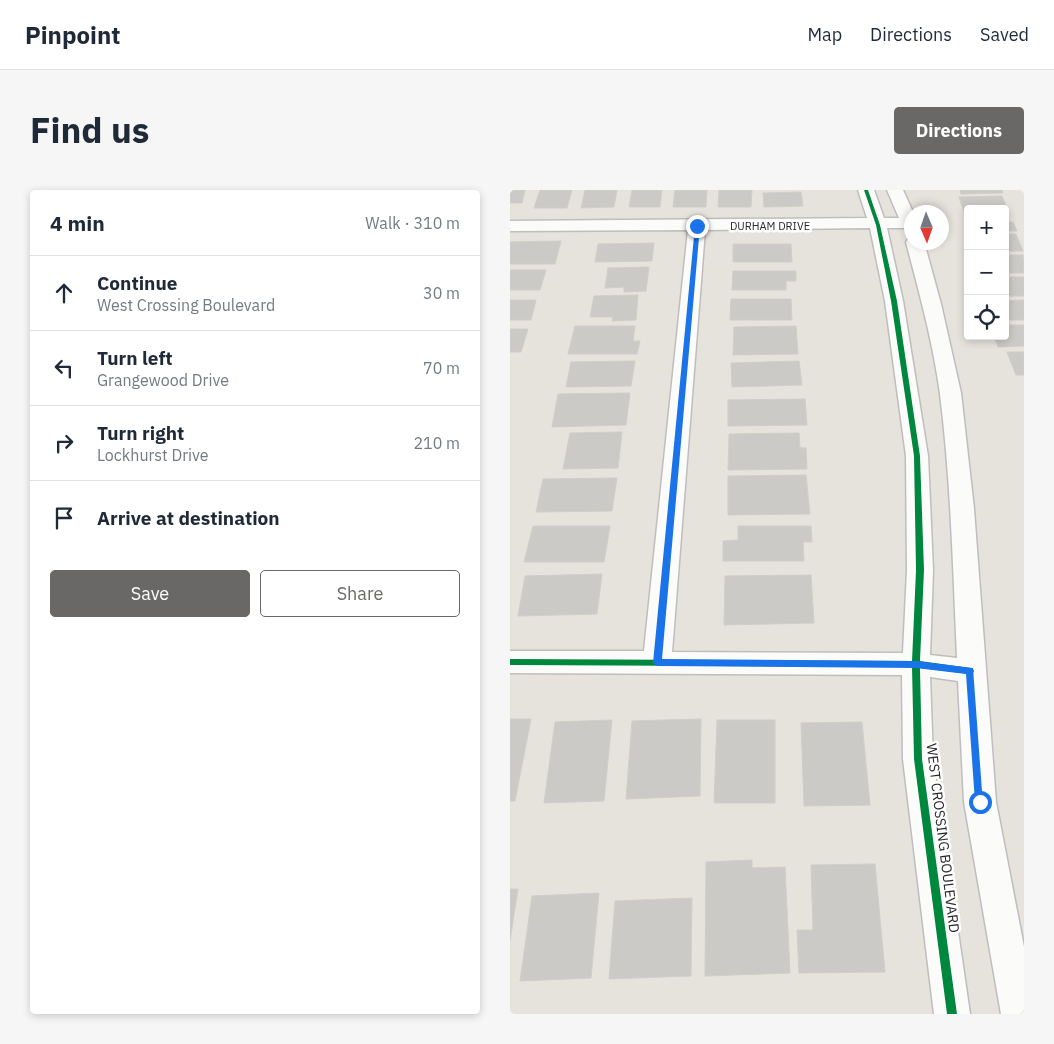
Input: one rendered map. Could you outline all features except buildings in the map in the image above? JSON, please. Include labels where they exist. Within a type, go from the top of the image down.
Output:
[{"type":"street","name":"WEST CROSSING BOULEVARD","points":[[866,190],[878,225],[904,358],[916,456],[920,570],[916,664],[918,759],[952,1014]]},
{"type":"street","points":[[895,190],[904,212]]},
{"type":"street","name":"DURHAM DRIVE","points":[[510,226],[878,225],[904,230]]},
{"type":"street","points":[[657,663],[697,226]]},
{"type":"street","points":[[917,250],[932,304],[950,393],[962,509],[970,671],[980,802],[1019,1014]]},
{"type":"street","points":[[510,662],[916,664],[970,671]]},
{"type":"cycle path","points":[[866,190],[878,225],[894,301],[917,456],[920,570],[916,664],[918,759],[952,1014]]},
{"type":"cycle path","points":[[510,662],[916,664],[970,671]]},
{"type":"route","points":[[697,226],[657,663],[916,664],[970,671],[980,802]]}]
